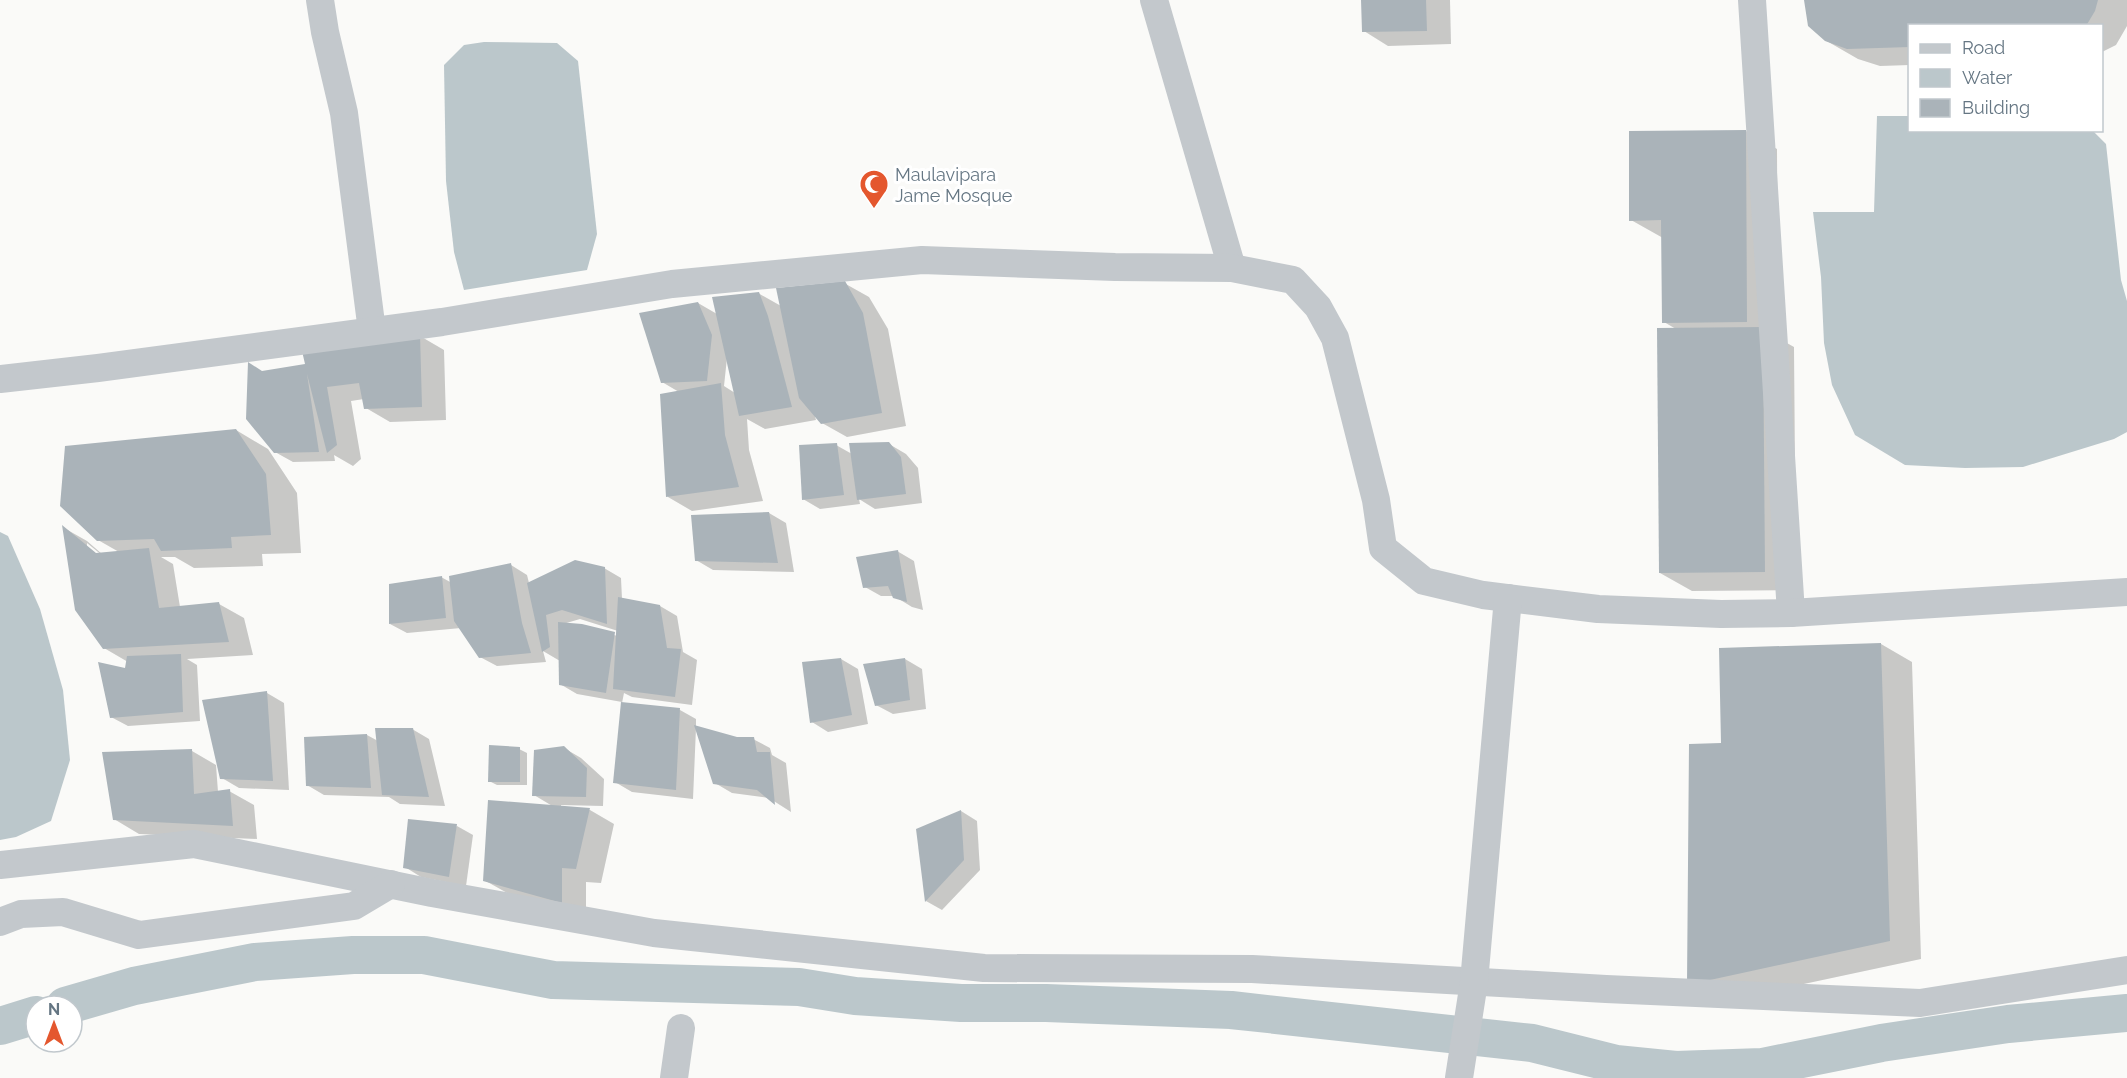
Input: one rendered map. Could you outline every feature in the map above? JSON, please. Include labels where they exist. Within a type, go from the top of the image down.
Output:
[{"type":"street","points":[[320,0],[344,113],[372,331]]},
{"type":"street","points":[[1154,0],[1232,268]]},
{"type":"street","points":[[1752,0],[1791,613]]},
{"type":"street","points":[[0,379],[454,320],[672,284],[922,260],[1115,267],[1232,268],[1293,280],[1318,307],[1335,338],[1376,500],[1383,548],[1424,580],[1483,595],[1598,609],[1722,614],[1791,613],[2127,592]]},
{"type":"street","points":[[1459,1078],[1473,988],[1508,598]]},
{"type":"street","points":[[0,865],[194,844],[391,884],[654,933],[984,968],[1252,969],[1473,988],[1920,1003],[2127,970]]},
{"type":"street","points":[[0,922],[21,914],[63,912],[139,935],[354,906],[391,884]]},
{"type":"street","points":[[674,1078],[681,1028]]},
{"type":"water","points":[[484,42],[557,43],[578,61],[597,234],[587,270],[464,290],[454,252],[446,181],[444,65],[464,45]]},
{"type":"water","points":[[1877,116],[1908,116],[1908,132],[2094,132],[2106,144],[2121,280],[2127,301],[2127,432],[2114,439],[2023,467],[1965,468],[1905,465],[1855,435],[1832,385],[1824,343],[1821,277],[1813,212],[1874,212]]},
{"type":"water","points":[[0,532],[8,536],[40,609],[63,690],[70,760],[51,821],[16,837],[0,840]]},
{"type":"building","points":[[1361,0],[1426,0],[1427,31],[1362,32]]},
{"type":"building","points":[[1804,0],[2098,0],[2087,24],[1908,24],[1908,47],[1847,49],[1825,41],[1808,26]]},
{"type":"building","points":[[1746,130],[1747,322],[1662,323],[1661,220],[1629,221],[1629,131]]},
{"type":"building","points":[[845,281],[863,313],[882,413],[821,424],[799,398],[776,288]]},
{"type":"building","points":[[759,292],[768,316],[792,407],[739,416],[712,297]]},
{"type":"building","points":[[698,302],[712,335],[707,381],[661,383],[639,313]]},
{"type":"building","points":[[1763,327],[1765,572],[1659,573],[1657,328]]},
{"type":"building","points":[[420,334],[422,407],[364,409],[359,383],[327,387],[337,445],[327,453],[307,374],[319,452],[274,453],[246,419],[248,362],[262,371],[305,364],[302,351]]},
{"type":"building","points":[[721,383],[725,435],[739,487],[666,497],[660,394]]},
{"type":"building","points":[[236,429],[266,474],[271,535],[231,537],[232,548],[161,551],[154,539],[97,541],[60,506],[65,446]]},
{"type":"building","points":[[889,442],[901,457],[906,494],[857,500],[849,443]]},
{"type":"building","points":[[837,443],[844,495],[802,500],[799,445]]},
{"type":"building","points":[[769,512],[778,563],[695,561],[691,515]]},
{"type":"building","points":[[62,525],[96,553],[149,548],[159,608],[219,602],[229,642],[103,649],[75,610]]},
{"type":"building","points":[[898,550],[907,602],[893,598],[888,586],[863,588],[856,557]]},
{"type":"building","points":[[575,560],[605,567],[607,624],[562,610],[546,615],[550,647],[542,652],[527,583]]},
{"type":"building","points":[[511,563],[522,623],[531,653],[479,658],[454,621],[449,576]]},
{"type":"building","points":[[442,576],[446,618],[389,624],[389,584]]},
{"type":"building","points":[[618,597],[660,605],[667,648],[681,649],[675,697],[613,689]]},
{"type":"building","points":[[558,622],[582,624],[615,632],[606,693],[559,685]]},
{"type":"building","points":[[1881,643],[1890,941],[1687,985],[1689,744],[1721,743],[1719,648]]},
{"type":"building","points":[[181,654],[183,712],[110,718],[98,662],[125,668],[127,656]]},
{"type":"building","points":[[841,658],[852,715],[810,723],[802,662]]},
{"type":"building","points":[[905,658],[910,700],[875,706],[863,664]]},
{"type":"building","points":[[267,691],[273,781],[220,779],[202,700]]},
{"type":"building","points":[[621,702],[680,708],[676,790],[613,783]]},
{"type":"building","points":[[694,725],[737,737],[754,737],[757,752],[770,752],[775,805],[757,790],[713,784]]},
{"type":"building","points":[[375,728],[413,728],[429,797],[382,795]]},
{"type":"building","points":[[367,734],[371,788],[306,786],[304,737]]},
{"type":"building","points":[[489,745],[520,747],[520,782],[488,782]]},
{"type":"building","points":[[564,746],[587,768],[586,797],[532,796],[534,750]]},
{"type":"building","points":[[192,749],[194,794],[230,789],[233,826],[113,820],[102,752]]},
{"type":"building","points":[[488,800],[590,808],[576,869],[562,868],[562,903],[483,881]]},
{"type":"building","points":[[961,810],[964,860],[925,902],[916,829]]},
{"type":"building","points":[[408,819],[457,824],[449,877],[403,868]]},
{"type":"waterway","points":[[84,1000],[134,986],[255,962],[353,955],[424,955],[553,980],[799,987],[855,996],[961,1003],[1046,1003],[1231,1010],[1532,1043],[1616,1064],[1676,1070],[1762,1067],[1881,1043],[2008,1024],[2127,1013]]},
{"type":"waterway","points":[[0,1026],[24,1019]]},
{"type":"place","name":"Maulavipara Jame Mosque","points":[[874,210]]}]
